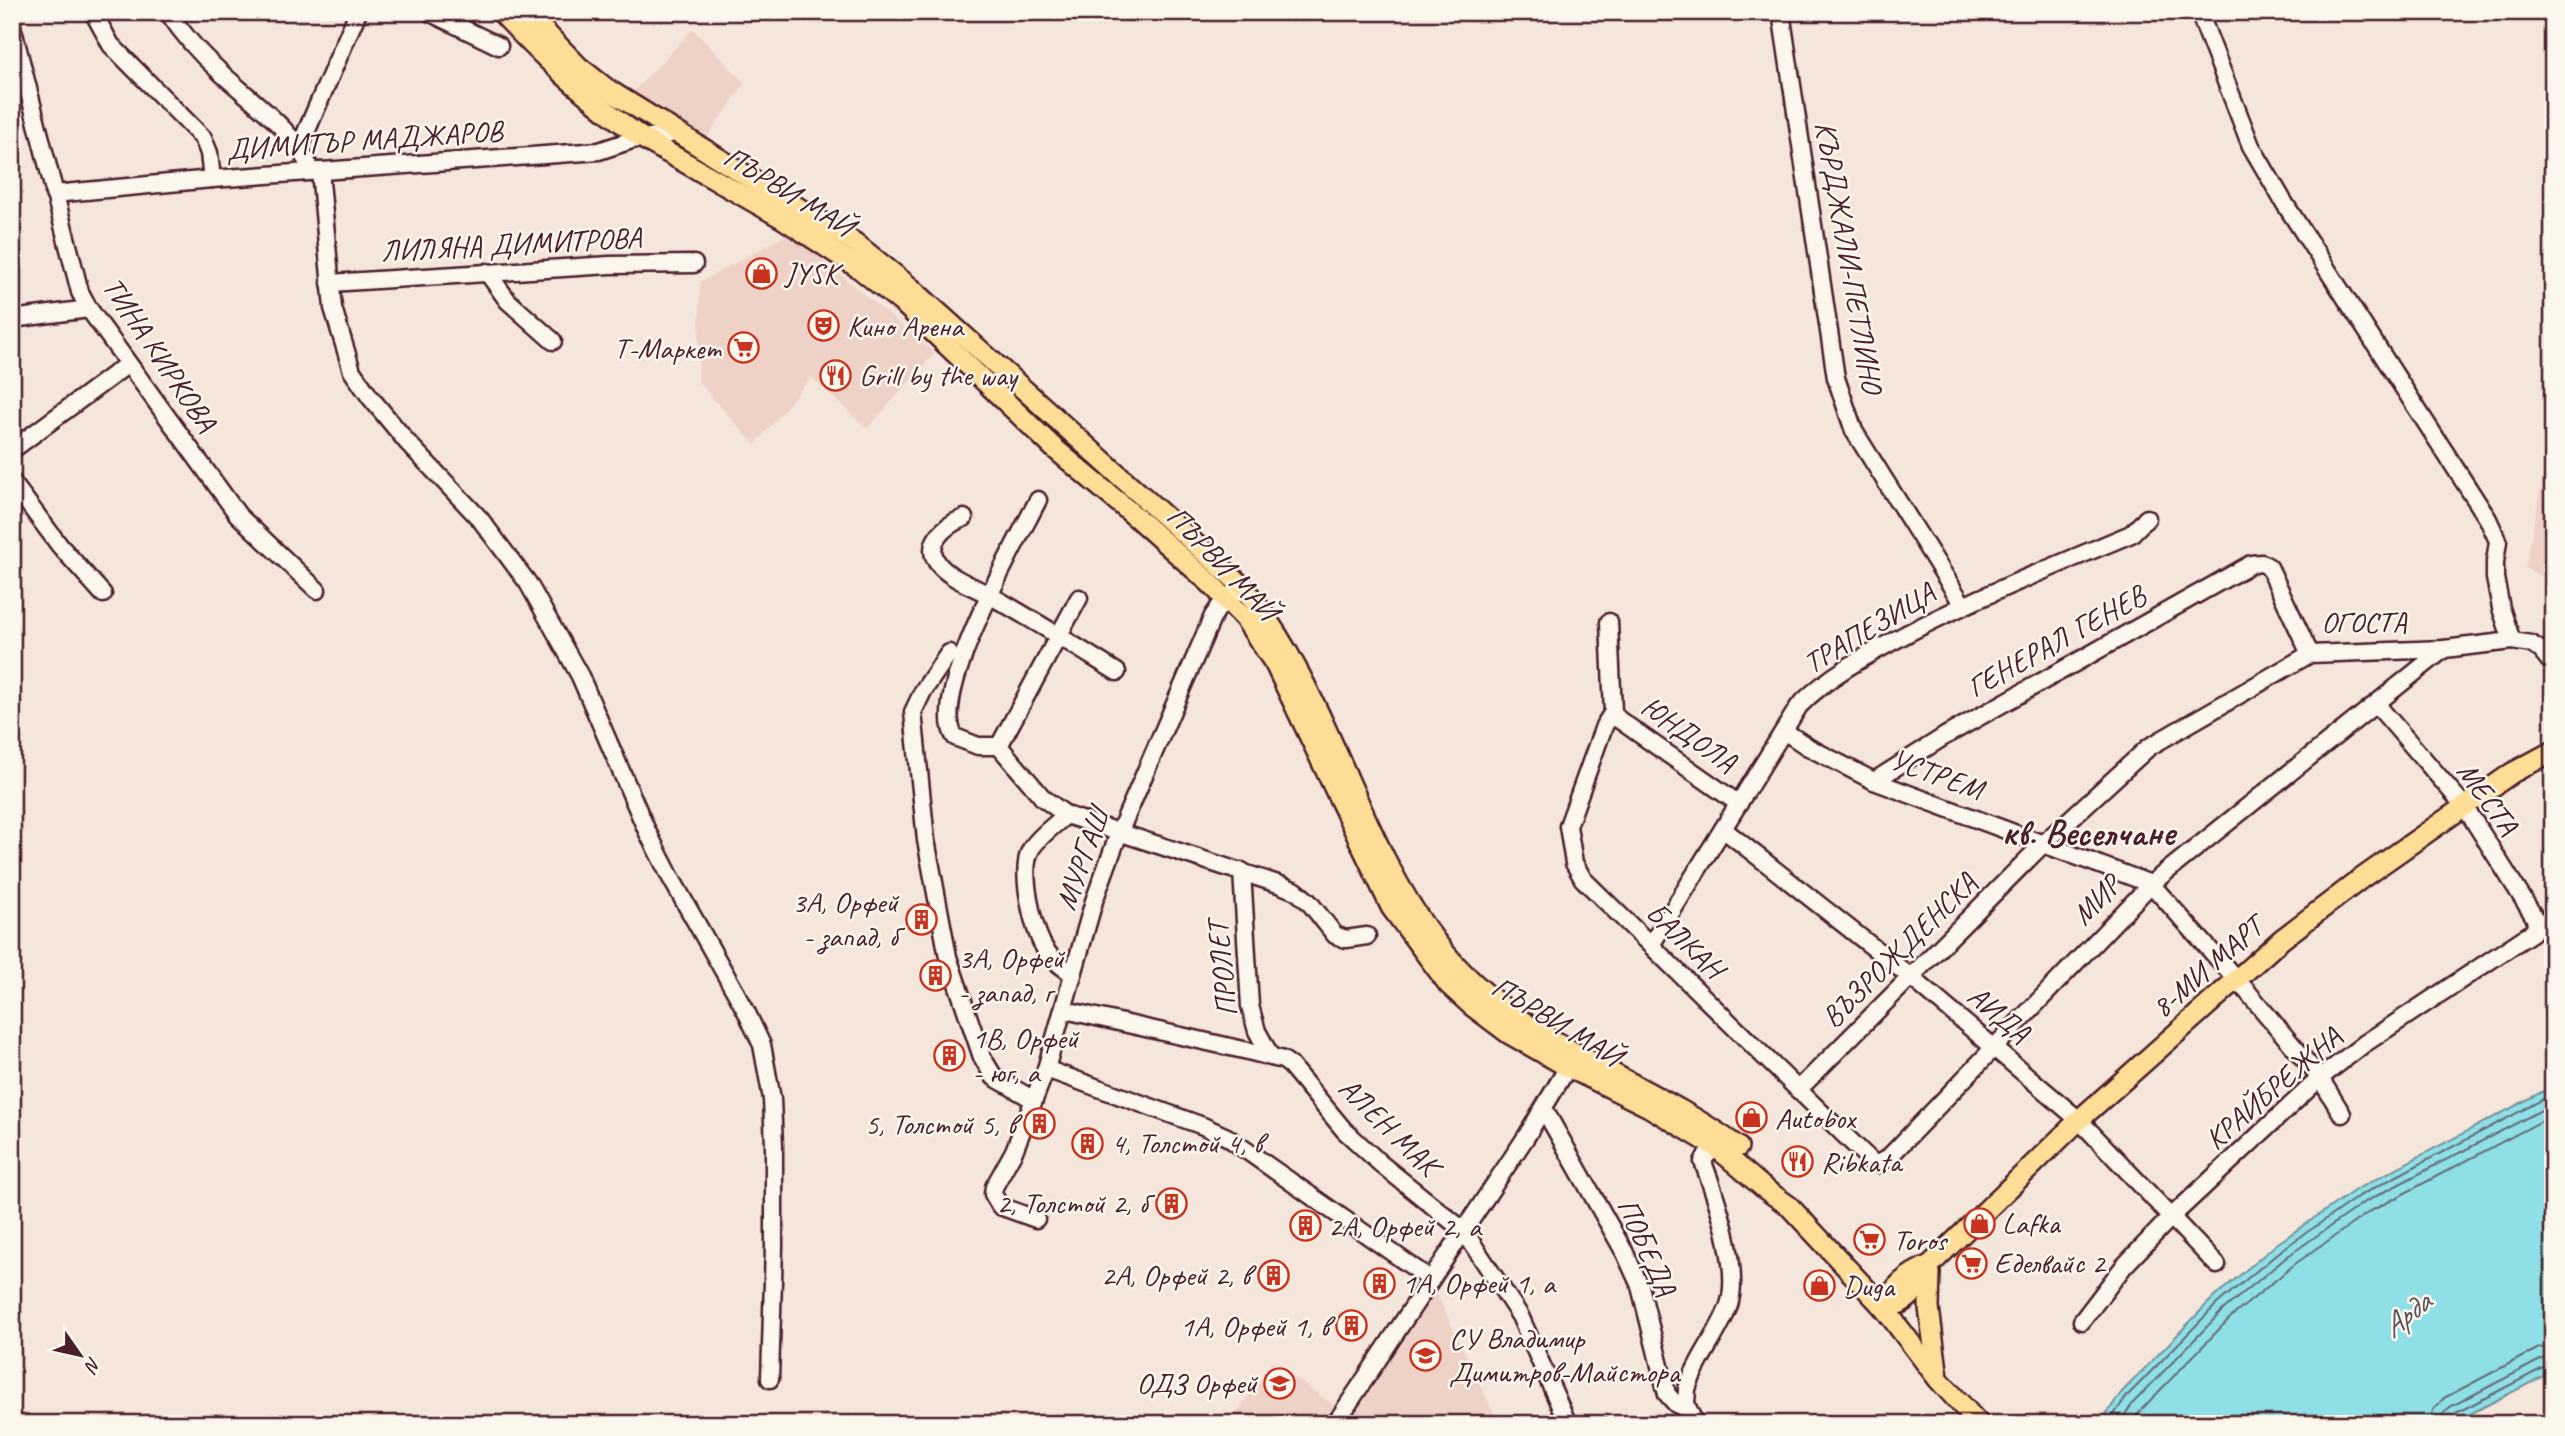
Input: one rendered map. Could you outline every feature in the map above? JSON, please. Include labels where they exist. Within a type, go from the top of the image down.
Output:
[{"type":"main road","points":[[501,12],[527,22]]},
{"type":"main road","name":"ПЪРВИ МАЙ","points":[[527,22],[607,89],[788,199],[864,250],[911,288],[1242,586],[1262,610],[1291,656],[1385,860],[1438,944],[1464,973],[1572,1061],[1716,1147],[1789,1206],[1884,1308],[1938,1379],[1979,1424]]},
{"type":"main road","name":"ПЪРВИ МАЙ","points":[[527,22],[560,74],[642,138],[813,237],[905,305],[1054,448],[1137,518],[1226,599],[1245,619],[1275,664],[1370,867],[1402,923],[1449,985],[1508,1033],[1679,1108],[1717,1132],[1744,1151],[1774,1180],[1789,1206]]},
{"type":"main road","name":"8-МИ МАРТ","points":[[1930,1265],[2079,1120],[2236,978],[2336,898],[2512,773],[2553,751]]},
{"type":"main road","points":[[1930,1265],[1924,1280],[1909,1299],[1896,1307],[1884,1308],[1889,1295],[1905,1279],[1930,1265]]},
{"type":"main road","points":[[1930,1265],[1929,1308],[1938,1379]]},
{"type":"main road","points":[[1862,1284],[1905,1279]]},
{"type":"street","points":[[93,12],[111,45],[203,138],[209,153],[212,178]]},
{"type":"street","points":[[168,12],[191,43],[215,68],[300,146],[315,171],[333,308],[352,371],[407,442],[480,519],[528,583],[565,646],[618,760],[647,831],[762,1045],[772,1099],[774,1146],[770,1379]]},
{"type":"street","points":[[300,146],[358,12]]},
{"type":"street","points":[[429,12],[499,46]]},
{"type":"street","name":"КЪРДЖАЛИ-ПЕТЛИНО","points":[[1781,12],[1836,378],[1854,431],[1963,605]]},
{"type":"street","points":[[2199,12],[2251,146],[2285,204],[2469,487],[2498,541],[2495,578],[2512,641]]},
{"type":"street","name":"ТИНА КИРКОВА","points":[[12,26],[80,292],[89,309],[239,515],[317,590]]},
{"type":"street","name":"ДИМИТЪР МАДЖАРОВ","points":[[54,194],[212,178],[599,151],[642,138],[676,133]]},
{"type":"street","name":"ЛИЛЯНА ДИМИТРОВА","points":[[330,283],[610,265],[694,264]]},
{"type":"street","points":[[487,272],[508,301],[553,341]]},
{"type":"street","points":[[12,319],[89,309]]},
{"type":"street","points":[[12,450],[128,364]]},
{"type":"street","points":[[12,482],[60,546],[103,594]]},
{"type":"street","points":[[1038,500],[990,595],[961,663],[950,703],[951,732],[964,742],[999,747],[1043,798],[1066,815],[1296,891],[1309,902],[1335,935],[1346,939],[1367,936]]},
{"type":"street","name":"ТРАПЕЗИЦА","points":[[1651,945],[1799,706],[1834,676],[1877,650],[1963,605],[2131,534],[2147,518]]},
{"type":"street","points":[[964,519],[950,523],[934,543],[938,564],[947,572],[1117,671]]},
{"type":"street","name":"ГЕНЕРАЛ ГЕНЕВ","points":[[1874,781],[1945,736],[2251,564],[2262,563],[2269,567]]},
{"type":"street","name":"ОГОСТА","points":[[2269,567],[2310,654],[2444,649],[2512,641],[2531,644],[2540,650],[2553,666]]},
{"type":"street","name":"МУРГАШ","points":[[1036,1219],[1000,1206],[993,1194],[994,1187],[1014,1151],[1046,1069],[1094,901],[1119,833],[1208,628],[1226,599],[1242,586]]},
{"type":"street","points":[[999,747],[1079,598]]},
{"type":"street","name":"ЮНДОЛА","points":[[1609,622],[1613,712],[1618,719],[1739,804]]},
{"type":"street","name":"МИР","points":[[1878,1164],[1889,1157],[2151,884],[2444,649]]},
{"type":"street","points":[[949,653],[923,691],[913,712],[926,840],[933,879],[948,957],[982,1057],[994,1077],[1034,1100]]},
{"type":"street","name":"ВЪЗРОЖДЕНСКА","points":[[1798,1090],[2044,843],[2149,747],[2310,654]]},
{"type":"street","name":"МЕСТА","points":[[2377,705],[2465,807],[2535,918],[2536,926],[2533,932]]},
{"type":"street","name":"БАЛКАН","points":[[1613,712],[1604,726],[1568,827],[1574,863],[1583,879],[1871,1161],[1878,1164]]},
{"type":"street","name":"УСТРЕМ","points":[[1783,731],[1874,781],[2151,884],[2236,978],[2320,1078],[2343,1114]]},
{"type":"street","points":[[1066,815],[1031,850],[1027,878],[1034,922],[1040,938],[1050,956],[1073,974]]},
{"type":"street","name":"АИДА","points":[[1723,829],[1912,978],[2079,1120],[2217,1265]]},
{"type":"street","name":"ПРОЛЕТ","points":[[1241,872],[1250,1006],[1257,1031],[1271,1057]]},
{"type":"street","name":"КРАЙБРЕЖНА","points":[[2082,1321],[2124,1266],[2171,1218],[2320,1078],[2364,1044],[2533,932]]},
{"type":"street","name":"АЛЕН МАК","points":[[1065,1010],[1271,1057],[1290,1065],[1344,1130],[1381,1164],[1464,1231],[1520,1317],[1569,1424]]},
{"type":"street","points":[[1335,1424],[1544,1109],[1572,1061]]},
{"type":"street","points":[[1046,1069],[1227,1137],[1430,1279]]},
{"type":"street","name":"ПОБЕДА","points":[[1544,1109],[1625,1253],[1640,1286],[1667,1394],[1676,1404],[1687,1409],[1695,1424]]},
{"type":"street","points":[[1687,1409],[1685,1397],[1690,1380],[1727,1308],[1733,1281],[1728,1248],[1703,1162],[1716,1147]]},
{"type":"shaded area","points":[[693,29],[745,83],[708,136],[629,96]]},
{"type":"shaded area","points":[[790,233],[935,353],[867,429],[811,377],[755,445],[698,382],[700,282]]},
{"type":"shaded area","points":[[2553,423],[2553,580],[2525,569]]},
{"type":"shaded area","name":"СУ Владимир Димитров-Майстора","points":[[1433,1286],[1499,1424],[1341,1424]]},
{"type":"shaded area","name":"ОДЗ Орфей","points":[[1272,1362],[1334,1405],[1320,1424],[1229,1424]]},
{"type":"water","name":"Арда","points":[[2553,1086],[2553,1371],[2451,1424],[2099,1424],[2122,1392],[2213,1298],[2278,1243],[2355,1190]]},
{"type":"place","name":"JYSK","points":[[762,273]]},
{"type":"place","name":"Кино Арена","points":[[824,326]]},
{"type":"place","name":"Т-Маркет","points":[[744,348]]},
{"type":"place","name":"Grill by the way","points":[[836,375]]},
{"type":"place","name":"3А, Орфей - запад, б","points":[[921,919]]},
{"type":"place","name":"3А, Орфей - запад, г","points":[[935,975]]},
{"type":"place","name":"1В, Орфей - юг, а","points":[[949,1055]]},
{"type":"place","name":"Autobox","points":[[1752,1118]]},
{"type":"place","name":"5, Толстой 5, в","points":[[1039,1124]]},
{"type":"place","name":"4, Толстой 4, в","points":[[1088,1143]]},
{"type":"place","name":"Ribkata","points":[[1798,1162]]},
{"type":"place","name":"2, Толстой 2, б","points":[[1171,1203]]},
{"type":"place","name":"Lafka","points":[[1979,1223]]},
{"type":"place","name":"2А, Орфей 2, а","points":[[1305,1226]]},
{"type":"place","name":"Toros","points":[[1870,1240]]},
{"type":"place","name":"Еделвайс 2","points":[[1971,1263]]},
{"type":"place","name":"2А, Орфей 2, в","points":[[1273,1275]]},
{"type":"place","name":"1А, Орфей 1, а","points":[[1379,1283]]},
{"type":"place","name":"Duga","points":[[1820,1286]]},
{"type":"place","name":"1А, Орфей 1, в","points":[[1352,1326]]},
{"type":"place","name":"СУ Владимир Димитров-Майстора","points":[[1426,1355]]},
{"type":"place","name":"ОДЗ Орфей","points":[[1280,1383]]},
{"type":"district","name":"кв. Веселчане","points":[[2088,832]]}]
